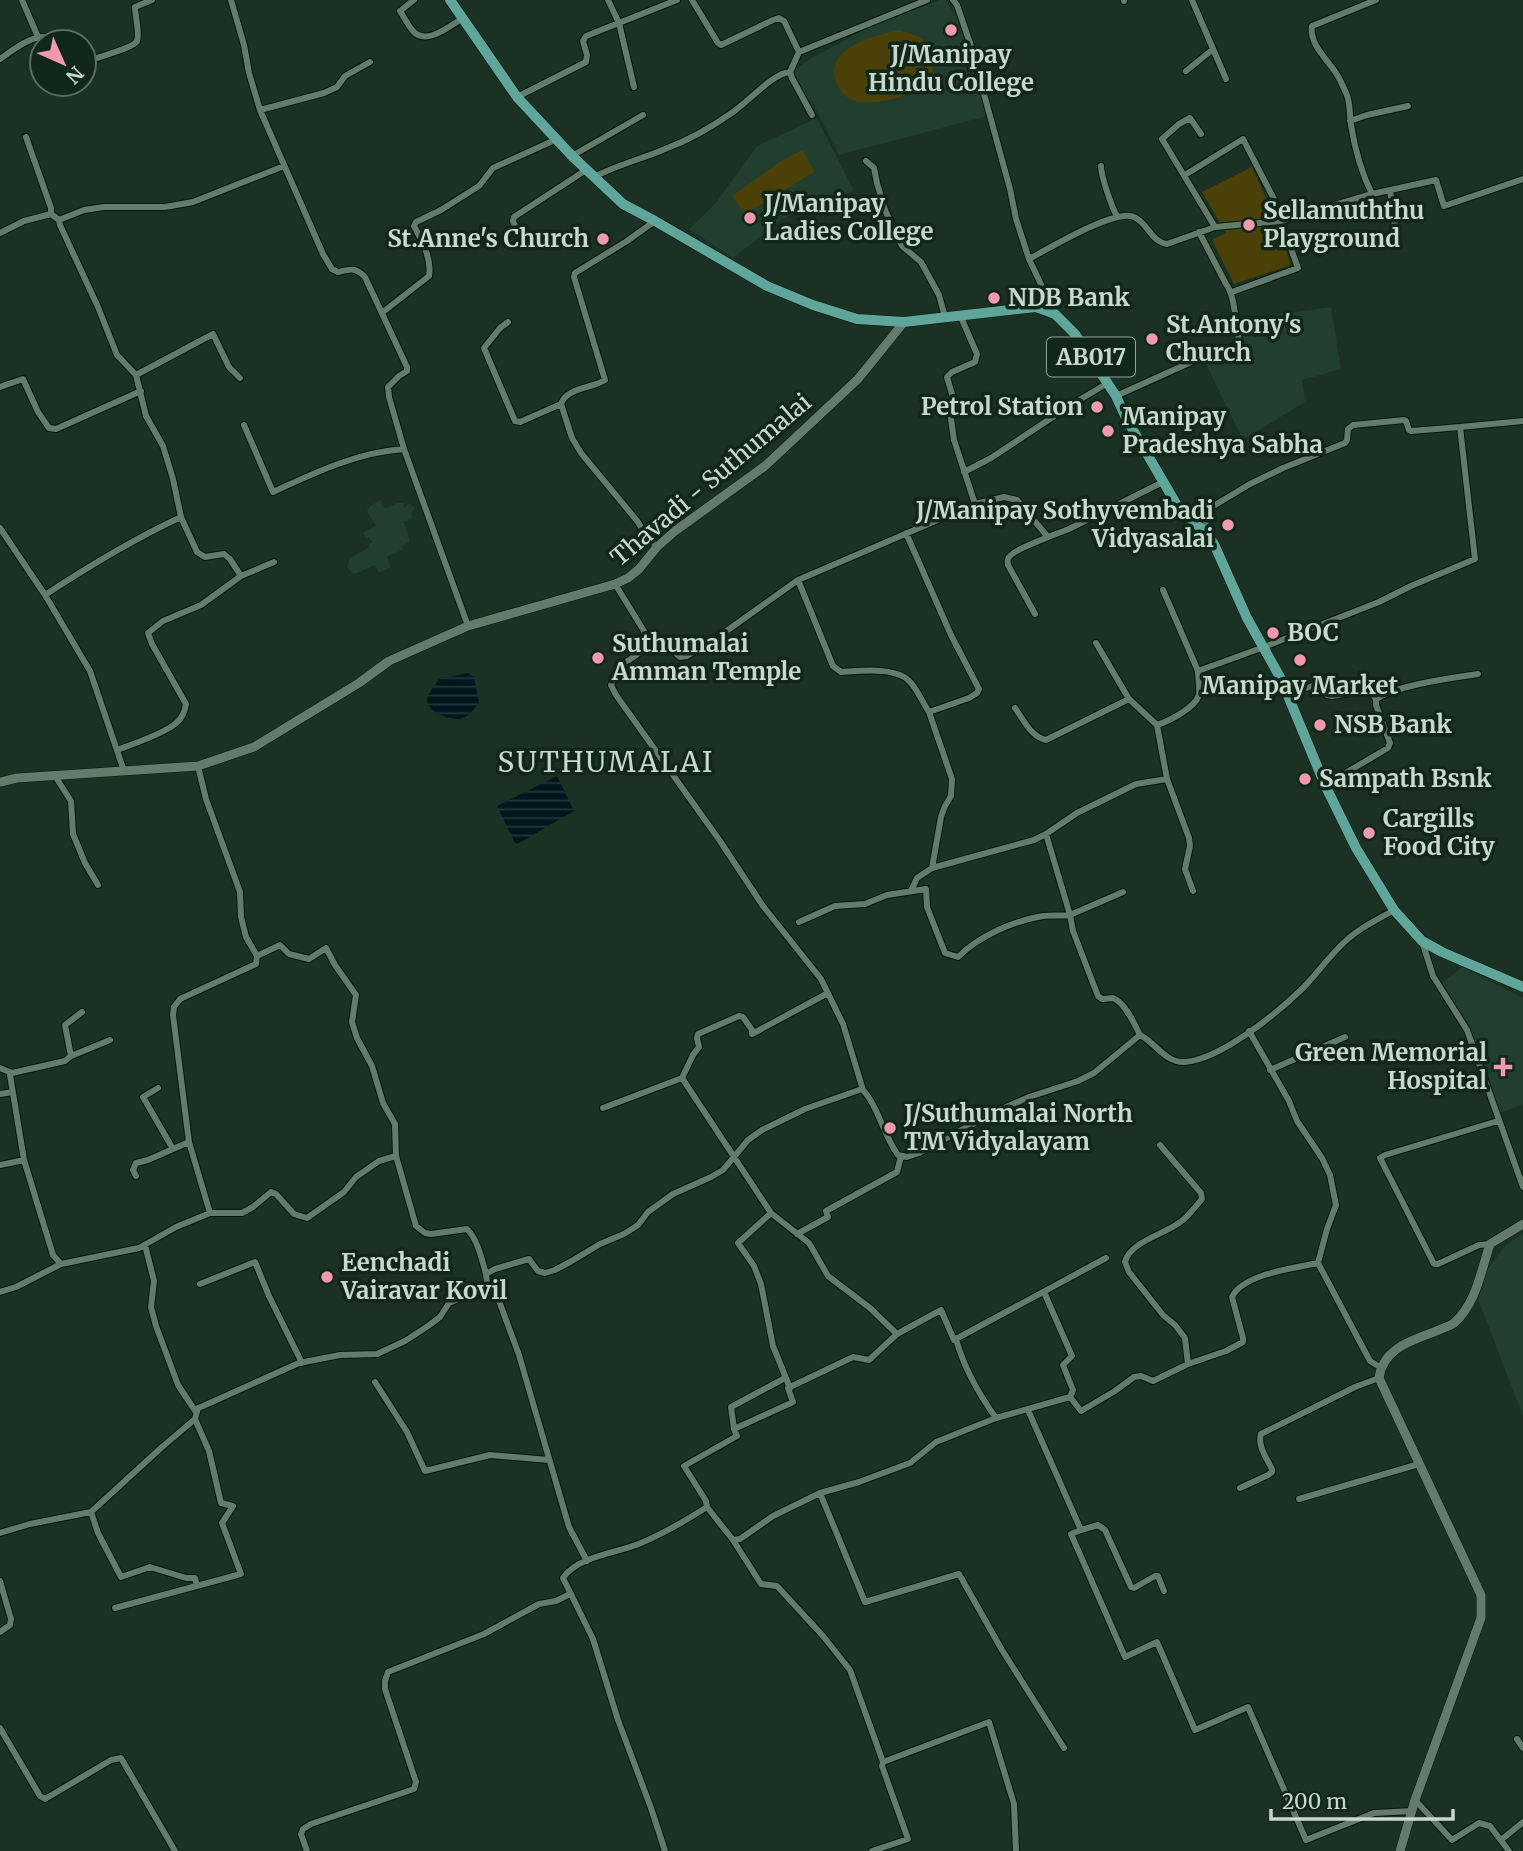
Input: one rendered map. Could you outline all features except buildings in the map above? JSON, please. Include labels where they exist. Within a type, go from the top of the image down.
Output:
[{"type":"main road","name":"AB017","points":[[452,1],[517,97],[572,156],[623,204],[766,286],[857,319],[904,322],[1036,307],[1055,314],[1075,334],[1108,383],[1178,507],[1214,544],[1247,618],[1286,694],[1325,785],[1356,848],[1394,910],[1422,942],[1523,987]]},
{"type":"main road","name":"Thavadi - Suthumalai","points":[[0,782],[17,778],[198,766],[254,747],[359,683],[389,661],[468,626],[628,578],[675,531],[765,466],[858,379],[904,322]]},
{"type":"main road","points":[[1400,1851],[1415,1800],[1481,1618],[1481,1595],[1379,1373],[1387,1355],[1409,1342],[1452,1324],[1469,1306],[1490,1244],[1523,1224]]},
{"type":"street","points":[[22,0],[34,28]]},
{"type":"street","points":[[98,57],[131,47],[136,42],[138,35],[135,7],[152,0]]},
{"type":"street","points":[[231,0],[260,110],[323,254],[332,269],[338,272],[359,270],[365,277],[407,367],[407,371],[388,387],[389,397],[404,449],[468,626]]},
{"type":"street","points":[[414,0],[400,11],[414,32],[422,37],[429,37],[463,18]]},
{"type":"street","points":[[608,0],[619,23],[634,87]]},
{"type":"street","points":[[517,97],[586,62],[583,41],[586,36],[677,0]]},
{"type":"street","points":[[692,0],[721,45],[779,18],[784,21],[799,52]]},
{"type":"street","points":[[790,72],[799,52],[927,0]]},
{"type":"street","points":[[953,0],[970,43],[1016,219],[1029,259],[1048,299],[1047,311]]},
{"type":"street","points":[[1192,0],[1226,79]]},
{"type":"street","points":[[1372,194],[1356,152],[1350,121],[1350,100],[1338,75],[1311,33],[1312,26],[1377,0]]},
{"type":"street","points":[[0,59],[28,42]]},
{"type":"street","points":[[1186,71],[1212,50]]},
{"type":"street","points":[[260,110],[324,93],[337,87],[345,76],[370,62]]},
{"type":"street","points":[[790,72],[812,115]]},
{"type":"street","points":[[518,232],[514,217],[590,174],[664,150],[690,138],[733,112],[778,75],[790,72]]},
{"type":"street","points":[[1350,121],[1408,106]]},
{"type":"street","points":[[572,156],[643,115]]},
{"type":"street","points":[[1201,134],[1190,118],[1162,139],[1215,227]]},
{"type":"street","points":[[26,137],[51,214]]},
{"type":"street","points":[[383,312],[429,276],[430,265],[414,226],[416,222],[479,186],[493,168],[557,139]]},
{"type":"street","points":[[1185,175],[1243,139],[1277,205],[1298,268],[1232,292]]},
{"type":"street","points":[[866,161],[874,168],[885,210],[902,246],[921,262],[939,295],[945,317]]},
{"type":"street","points":[[59,220],[104,207],[165,207],[193,202],[284,166]]},
{"type":"street","points":[[1101,166],[1100,171],[1111,208],[1117,216]]},
{"type":"street","points":[[1029,259],[1117,216],[1133,215],[1161,243],[1167,244],[1215,227],[1281,221],[1372,194],[1436,180],[1444,206],[1523,179]]},
{"type":"street","points":[[1389,245],[1397,241],[1390,190]]},
{"type":"street","points":[[51,214],[59,220],[117,355],[136,375],[146,416],[163,446],[181,517],[197,552],[205,557],[224,554],[242,576]]},
{"type":"street","points":[[0,233],[24,221],[51,214]]},
{"type":"street","points":[[655,221],[575,273],[605,380],[572,392],[562,399],[561,404],[580,453],[657,547]]},
{"type":"street","points":[[1116,396],[1200,358],[1240,344],[1232,292],[1199,233]]},
{"type":"street","points":[[960,315],[977,354],[975,362],[947,377],[954,401],[951,419],[954,440],[975,504]]},
{"type":"street","points":[[508,322],[484,348],[515,421],[520,422],[561,404]]},
{"type":"street","points":[[136,375],[213,334],[229,367],[240,378]]},
{"type":"street","points":[[0,387],[23,379],[38,412],[49,428],[56,429],[141,391]]},
{"type":"street","points":[[964,472],[992,458],[1108,383]]},
{"type":"street","points":[[1205,533],[1210,508],[1283,468],[1345,443],[1348,440],[1348,429],[1353,425],[1404,420],[1411,430],[1523,421]]},
{"type":"street","points":[[244,425],[273,492],[326,468],[387,450],[404,449]]},
{"type":"street","points":[[1198,671],[1379,602],[1475,559],[1460,427]]},
{"type":"street","points":[[1035,614],[1008,565],[1008,557],[1163,482]]},
{"type":"street","points":[[646,639],[662,642],[680,657],[687,656],[797,580],[975,504],[1004,497],[1017,500],[1048,537]]},
{"type":"street","points":[[45,595],[149,532],[181,517]]},
{"type":"street","points":[[1,530],[45,595],[90,671],[124,772]]},
{"type":"street","points":[[906,533],[951,635],[979,689],[969,698],[929,712]]},
{"type":"street","points":[[117,750],[176,723],[185,712],[186,704],[152,645],[148,633],[163,621],[201,605],[242,576],[274,562]]},
{"type":"street","points":[[797,580],[833,666],[841,672],[877,670],[894,673],[910,681],[929,712],[952,779],[951,796],[941,817],[932,868]]},
{"type":"street","points":[[615,584],[644,631],[646,639],[643,650],[621,667],[611,685],[763,906],[821,979],[842,1024],[863,1090],[898,1155],[907,1157],[919,1153],[1018,1102],[1086,1077],[1140,1035]]},
{"type":"street","points":[[1157,725],[1193,705],[1199,694],[1198,671],[1163,590]]},
{"type":"street","points":[[1096,643],[1129,699],[1157,725],[1167,779],[1189,838],[1185,869],[1193,891]]},
{"type":"street","points":[[1376,699],[1384,694],[1434,681],[1478,674]]},
{"type":"street","points":[[1286,694],[1317,685],[1332,696],[1369,690],[1376,699],[1390,743],[1388,748],[1325,785]]},
{"type":"street","points":[[1015,708],[1034,735],[1046,740],[1129,699]]},
{"type":"street","points":[[198,766],[206,799],[240,892],[241,917],[246,937],[257,956],[256,964],[180,999],[174,1007],[190,1142],[210,1213]]},
{"type":"street","points":[[55,776],[71,801],[73,834],[98,885]]},
{"type":"street","points":[[911,891],[917,878],[932,868],[1034,840],[1077,813],[1136,783],[1167,779]]},
{"type":"street","points":[[1046,834],[1073,931],[1098,996],[1118,1001],[1129,1014],[1140,1035],[1165,1056],[1183,1062],[1216,1053],[1249,1031],[1302,989],[1360,928],[1394,910]]},
{"type":"street","points":[[799,922],[835,906],[864,904],[887,895],[926,889],[927,907],[945,953],[958,957],[969,946],[1010,926],[1044,916],[1070,915],[1123,892]]},
{"type":"street","points":[[1422,942],[1433,976],[1467,1030],[1523,1187]]},
{"type":"street","points":[[257,956],[280,945],[289,954],[309,959],[326,948],[356,995],[352,1023],[372,1066],[383,1103],[395,1124],[396,1156],[416,1226],[431,1234],[467,1229],[471,1232],[487,1283],[498,1298],[519,1355],[569,1527],[587,1561]]},
{"type":"street","points":[[603,1108],[682,1078],[699,1047],[698,1034],[739,1016],[743,1017],[752,1034],[828,993]]},
{"type":"street","points":[[71,1056],[65,1025],[82,1012]]},
{"type":"street","points":[[1240,1488],[1272,1472],[1260,1443],[1261,1434],[1379,1373],[1318,1263],[1336,1205],[1331,1175],[1297,1121],[1289,1101],[1249,1031]]},
{"type":"street","points":[[1270,1070],[1345,1037]]},
{"type":"street","points":[[0,1068],[12,1073],[65,1061],[110,1040]]},
{"type":"street","points":[[12,1073],[10,1075],[24,1160],[53,1255],[61,1264]]},
{"type":"street","points":[[682,1078],[771,1213],[809,1243],[828,1276],[870,1308],[897,1334]]},
{"type":"street","points":[[158,1088],[143,1097],[173,1149]]},
{"type":"street","points":[[486,1274],[529,1259],[538,1271],[545,1273],[555,1270],[638,1225],[659,1202],[723,1170],[748,1140],[762,1130],[805,1109],[863,1090]]},
{"type":"street","points":[[0,1094],[13,1092]]},
{"type":"street","points":[[1490,1244],[1479,1245],[1434,1264],[1380,1158],[1498,1121]]},
{"type":"street","points":[[136,1176],[133,1170],[136,1163],[190,1142]]},
{"type":"street","points":[[1160,1145],[1202,1199],[1183,1220],[1136,1246],[1127,1254],[1125,1262],[1129,1272],[1185,1338],[1188,1364]]},
{"type":"street","points":[[0,1292],[16,1287],[61,1264],[139,1248],[176,1227],[210,1213],[242,1213],[271,1192],[294,1214],[307,1217],[344,1192],[356,1177],[379,1161],[396,1156]]},
{"type":"street","points":[[797,1234],[828,1217],[826,1211],[897,1172],[901,1156]]},
{"type":"street","points":[[0,1165],[24,1160]]},
{"type":"street","points":[[734,1429],[793,1402],[773,1346],[761,1284],[754,1266],[738,1243],[771,1213]]},
{"type":"street","points":[[115,1608],[241,1574],[222,1523],[233,1506],[221,1503],[209,1451],[196,1415],[178,1385],[156,1326],[152,1307],[154,1282],[145,1245]]},
{"type":"street","points":[[956,1339],[1106,1258]]},
{"type":"street","points":[[200,1284],[255,1262],[302,1363]]},
{"type":"street","points":[[1081,1411],[1134,1377],[1141,1376],[1153,1381],[1243,1342],[1232,1297],[1235,1291],[1260,1275],[1318,1263]]},
{"type":"street","points":[[1,1532],[91,1512],[203,1406],[302,1363],[340,1355],[377,1354],[417,1334],[440,1317],[449,1303],[483,1288],[487,1283]]},
{"type":"street","points":[[733,1540],[740,1539],[774,1516],[821,1493],[910,1463],[936,1442],[996,1418],[1070,1397],[1073,1390],[1062,1365],[1072,1356],[1044,1292]]},
{"type":"street","points":[[790,1388],[853,1357],[869,1360],[897,1334],[941,1310],[954,1340],[956,1339],[962,1361],[982,1399],[996,1418]]},
{"type":"street","points":[[785,1378],[731,1407],[737,1436],[684,1466],[707,1507],[733,1540],[761,1584],[777,1586],[850,1670],[908,1839],[872,1851]]},
{"type":"street","points":[[374,1382],[407,1432],[425,1471],[489,1455],[549,1460]]},
{"type":"street","points":[[1070,1397],[1088,1419]]},
{"type":"street","points":[[1028,1410],[1081,1530]]},
{"type":"street","points":[[1299,1499],[1419,1464]]},
{"type":"street","points":[[821,1493],[865,1602],[958,1574],[1064,1748]]},
{"type":"street","points":[[666,1851],[618,1720],[593,1639],[563,1578],[573,1568],[587,1561],[647,1541],[677,1527],[707,1507]]},
{"type":"street","points":[[91,1512],[98,1533],[121,1577],[150,1567],[186,1578],[195,1578],[197,1586]]},
{"type":"street","points":[[1164,1591],[1159,1577],[1154,1576],[1134,1588],[1131,1587],[1105,1530],[1098,1525],[1071,1534],[1125,1657],[1157,1643],[1195,1730],[1248,1707],[1306,1840],[1374,1813],[1412,1811]]},
{"type":"street","points":[[0,1581],[11,1619],[10,1625],[0,1632]]},
{"type":"street","points":[[307,1851],[301,1834],[303,1829],[311,1824],[414,1789],[416,1782],[385,1689],[388,1672],[484,1634],[539,1604],[556,1601],[570,1594]]},
{"type":"street","points":[[883,1762],[989,1722],[1014,1804],[1016,1851]]},
{"type":"street","points":[[0,1728],[40,1796],[45,1799],[111,1760],[121,1758],[175,1851]]},
{"type":"street","points":[[1517,1739],[1523,1748]]},
{"type":"street","points":[[1415,1800],[1452,1840],[1479,1822],[1490,1826],[1509,1851]]},
{"type":"street","points":[[1501,1840],[1523,1822]]},
{"type":"shaded area","points":[[946,0],[958,20],[987,116],[839,155],[812,102],[805,99],[791,73],[810,59],[890,16],[899,16]]},
{"type":"shaded area","points":[[899,30],[919,37],[930,47],[933,66],[929,77],[910,93],[883,101],[859,102],[844,95],[834,74],[836,63],[842,54],[863,41]]},
{"type":"shaded area","points":[[817,118],[854,191],[784,218],[733,258],[689,229],[715,204],[757,146]]},
{"type":"shaded area","points":[[803,150],[814,172],[745,214],[732,196],[781,161]]},
{"type":"shaded area","name":"Sellamuththu Playground","points":[[1252,167],[1274,216],[1291,265],[1234,284],[1212,240],[1226,233],[1202,192]]},
{"type":"shaded area","points":[[1331,307],[1341,369],[1302,380],[1305,402],[1243,440],[1204,360],[1244,346],[1240,320]]},
{"type":"shaded area","points":[[381,500],[385,509],[397,503],[403,503],[405,508],[409,503],[415,508],[411,512],[413,518],[404,522],[410,542],[403,545],[402,550],[387,557],[391,567],[379,573],[375,565],[352,573],[347,567],[350,558],[368,548],[372,542],[369,537],[366,539],[363,533],[376,526],[367,511]]},
{"type":"shaded area","name":"Green Memorial Hospital","points":[[1462,967],[1523,998],[1523,1104],[1500,1113],[1470,1030],[1442,983]]},
{"type":"shaded area","points":[[1523,1233],[1523,1416],[1478,1299],[1488,1268],[1506,1245]]},
{"type":"water","points":[[468,673],[474,677],[479,703],[470,714],[453,719],[434,712],[427,703],[427,698],[439,679]]},
{"type":"water","points":[[557,776],[574,811],[516,845],[497,806]]},
{"type":"place","name":"J/Manipay Hindu College","points":[[951,30]]},
{"type":"place","name":"J/Manipay Ladies College","points":[[750,218]]},
{"type":"place","name":"Sellamuththu Playground","points":[[1249,225]]},
{"type":"place","name":"St.Anne's Church","points":[[603,239]]},
{"type":"place","name":"NDB Bank","points":[[994,298]]},
{"type":"place","name":"St.Antony's Church","points":[[1152,339]]},
{"type":"place","name":"Petrol Station","points":[[1097,407]]},
{"type":"place","name":"Manipay Pradeshya Sabha","points":[[1108,431]]},
{"type":"place","name":"J/Manipay Sothyvembadi Vidyasalai","points":[[1228,525]]},
{"type":"place","name":"BOC","points":[[1273,633]]},
{"type":"place","name":"Suthumalai Amman Temple","points":[[598,658]]},
{"type":"place","name":"Manipay Market","points":[[1300,660]]},
{"type":"place","name":"NSB Bank","points":[[1320,725]]},
{"type":"place","name":"Sampath Bsnk","points":[[1305,779]]},
{"type":"place","name":"Cargills Food City","points":[[1369,833]]},
{"type":"place","name":"Green Memorial Hospital","points":[[1503,1067]]},
{"type":"place","name":"J/Suthumalai North TM Vidyalayam","points":[[890,1128]]},
{"type":"place","name":"Eenchadi Vairavar Kovil","points":[[327,1277]]},
{"type":"district","name":"SUTHUMALAI","points":[[606,762]]}]
